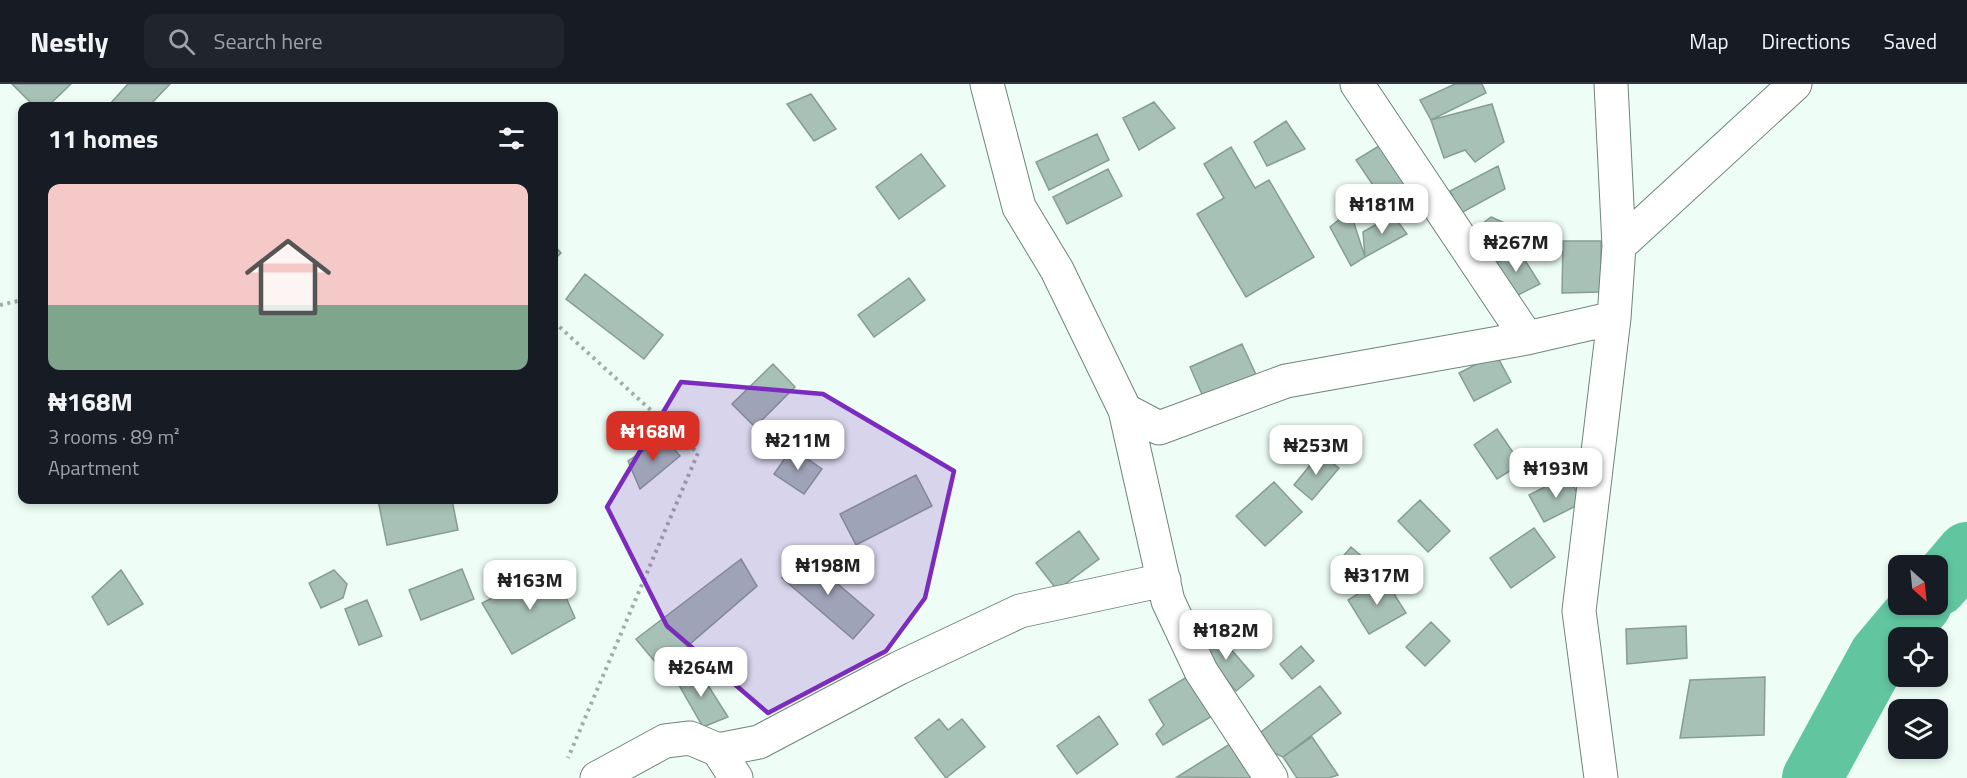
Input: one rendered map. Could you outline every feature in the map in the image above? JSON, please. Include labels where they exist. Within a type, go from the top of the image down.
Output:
[{"type":"street","points":[[987,84],[1019,207],[1057,270],[1125,410],[1168,601],[1200,671],[1272,778]]},
{"type":"street","points":[[1357,84],[1527,338]]},
{"type":"street","points":[[1601,778],[1580,611],[1614,318],[1619,246],[1611,84]]},
{"type":"street","points":[[1619,246],[1795,84]]},
{"type":"street","points":[[1125,410],[1159,428],[1286,381],[1527,338],[1614,318]]},
{"type":"street","points":[[718,750],[759,742],[899,668],[1020,611],[1164,580]]},
{"type":"street","points":[[597,778],[665,741],[690,738],[718,750],[736,778]]},
{"type":"path","points":[[0,305],[18,301]]},
{"type":"path","points":[[558,326],[698,453],[564,767]]},
{"type":"highlighted area","points":[[681,382],[823,394],[954,471],[925,598],[886,651],[768,713],[667,626],[607,507]]},
{"type":"building","points":[[12,84],[71,84],[52,102],[30,102]]},
{"type":"building","points":[[128,84],[170,84],[153,102],[112,102]]},
{"type":"building","points":[[1455,84],[1482,84],[1486,93],[1431,120],[1420,100]]},
{"type":"building","points":[[811,94],[836,129],[814,141],[787,104]]},
{"type":"building","points":[[1154,102],[1175,128],[1139,150],[1123,118]]},
{"type":"building","points":[[1492,104],[1504,142],[1475,162],[1465,150],[1444,158],[1431,120]]},
{"type":"building","points":[[1286,121],[1305,149],[1267,166],[1254,142]]},
{"type":"building","points":[[1097,134],[1109,160],[1049,190],[1036,162]]},
{"type":"building","points":[[1382,144],[1413,198],[1393,215],[1356,160]]},
{"type":"building","points":[[1231,147],[1255,188],[1269,180],[1314,257],[1246,297],[1197,214],[1224,198],[1204,164]]},
{"type":"building","points":[[921,154],[945,186],[899,219],[876,187]]},
{"type":"building","points":[[1498,166],[1505,189],[1461,213],[1450,191]]},
{"type":"building","points":[[1108,169],[1122,196],[1067,224],[1053,197]]},
{"type":"building","points":[[1350,211],[1365,257],[1351,266],[1330,227]]},
{"type":"building","points":[[1393,215],[1407,234],[1365,257],[1363,232]]},
{"type":"building","points":[[1491,217],[1505,223],[1515,239],[1484,253],[1471,232]]},
{"type":"building","points":[[1563,241],[1601,241],[1601,292],[1562,293]]},
{"type":"building","points":[[1518,249],[1540,284],[1516,296],[1492,266]]},
{"type":"building","points":[[585,274],[663,335],[644,359],[566,299]]},
{"type":"building","points":[[909,278],[925,300],[874,337],[858,315]]},
{"type":"building","points":[[1242,344],[1257,377],[1205,401],[1190,367]]},
{"type":"building","points":[[1496,354],[1511,382],[1474,401],[1459,373]]},
{"type":"building","points":[[773,364],[795,387],[755,427],[732,404]]},
{"type":"building","points":[[1497,429],[1521,464],[1497,479],[1474,445]]},
{"type":"building","points":[[664,437],[680,456],[640,489],[628,461]]},
{"type":"building","points":[[792,448],[822,469],[804,494],[774,474]]},
{"type":"building","points":[[1320,453],[1339,468],[1312,500],[1294,485]]},
{"type":"building","points":[[916,475],[932,506],[856,545],[840,514]]},
{"type":"building","points":[[1568,475],[1582,503],[1544,522],[1529,495]]},
{"type":"building","points":[[1274,482],[1302,512],[1265,546],[1236,516]]},
{"type":"building","points":[[1420,500],[1450,531],[1428,552],[1398,521]]},
{"type":"building","points":[[379,504],[453,504],[458,530],[387,545]]},
{"type":"building","points":[[1534,528],[1555,557],[1511,588],[1490,558]]},
{"type":"building","points":[[1079,531],[1099,559],[1057,590],[1036,563]]},
{"type":"building","points":[[1351,547],[1378,570],[1361,590],[1334,567]]},
{"type":"building","points":[[803,554],[874,615],[853,639],[782,578]]},
{"type":"building","points":[[741,559],[757,586],[661,669],[636,639]]},
{"type":"building","points":[[553,568],[575,618],[512,654],[482,603]]},
{"type":"building","points":[[462,569],[474,599],[421,620],[409,590]]},
{"type":"building","points":[[121,570],[143,604],[108,625],[92,597]]},
{"type":"building","points":[[334,570],[347,584],[343,598],[321,608],[309,583]]},
{"type":"building","points":[[1384,578],[1406,613],[1369,634],[1348,600]]},
{"type":"building","points":[[367,600],[382,636],[359,645],[345,609]]},
{"type":"building","points":[[1431,622],[1450,641],[1425,666],[1406,647]]},
{"type":"building","points":[[1686,626],[1687,658],[1627,664],[1626,629]]},
{"type":"building","points":[[1216,632],[1254,676],[1236,691],[1198,647]]},
{"type":"building","points":[[1301,646],[1314,661],[1292,679],[1280,664]]},
{"type":"building","points":[[697,668],[728,717],[703,727],[676,680]]},
{"type":"building","points":[[1190,675],[1214,715],[1163,745],[1156,734],[1164,725],[1149,700]]},
{"type":"building","points":[[1765,677],[1764,735],[1680,738],[1690,680]]},
{"type":"building","points":[[1320,686],[1341,713],[1283,757],[1248,742]]},
{"type":"building","points":[[1099,716],[1118,744],[1077,774],[1057,746]]},
{"type":"building","points":[[939,719],[948,730],[962,719],[985,747],[946,778],[915,738]]},
{"type":"building","points":[[1312,737],[1338,775],[1329,778],[1297,778],[1283,757]]},
{"type":"building","points":[[1233,742],[1252,778],[1177,777]]},
{"type":"waterway","points":[[1948,574],[1967,552]]},
{"type":"waterway","points":[[1812,778],[1879,655],[1913,615]]}]
